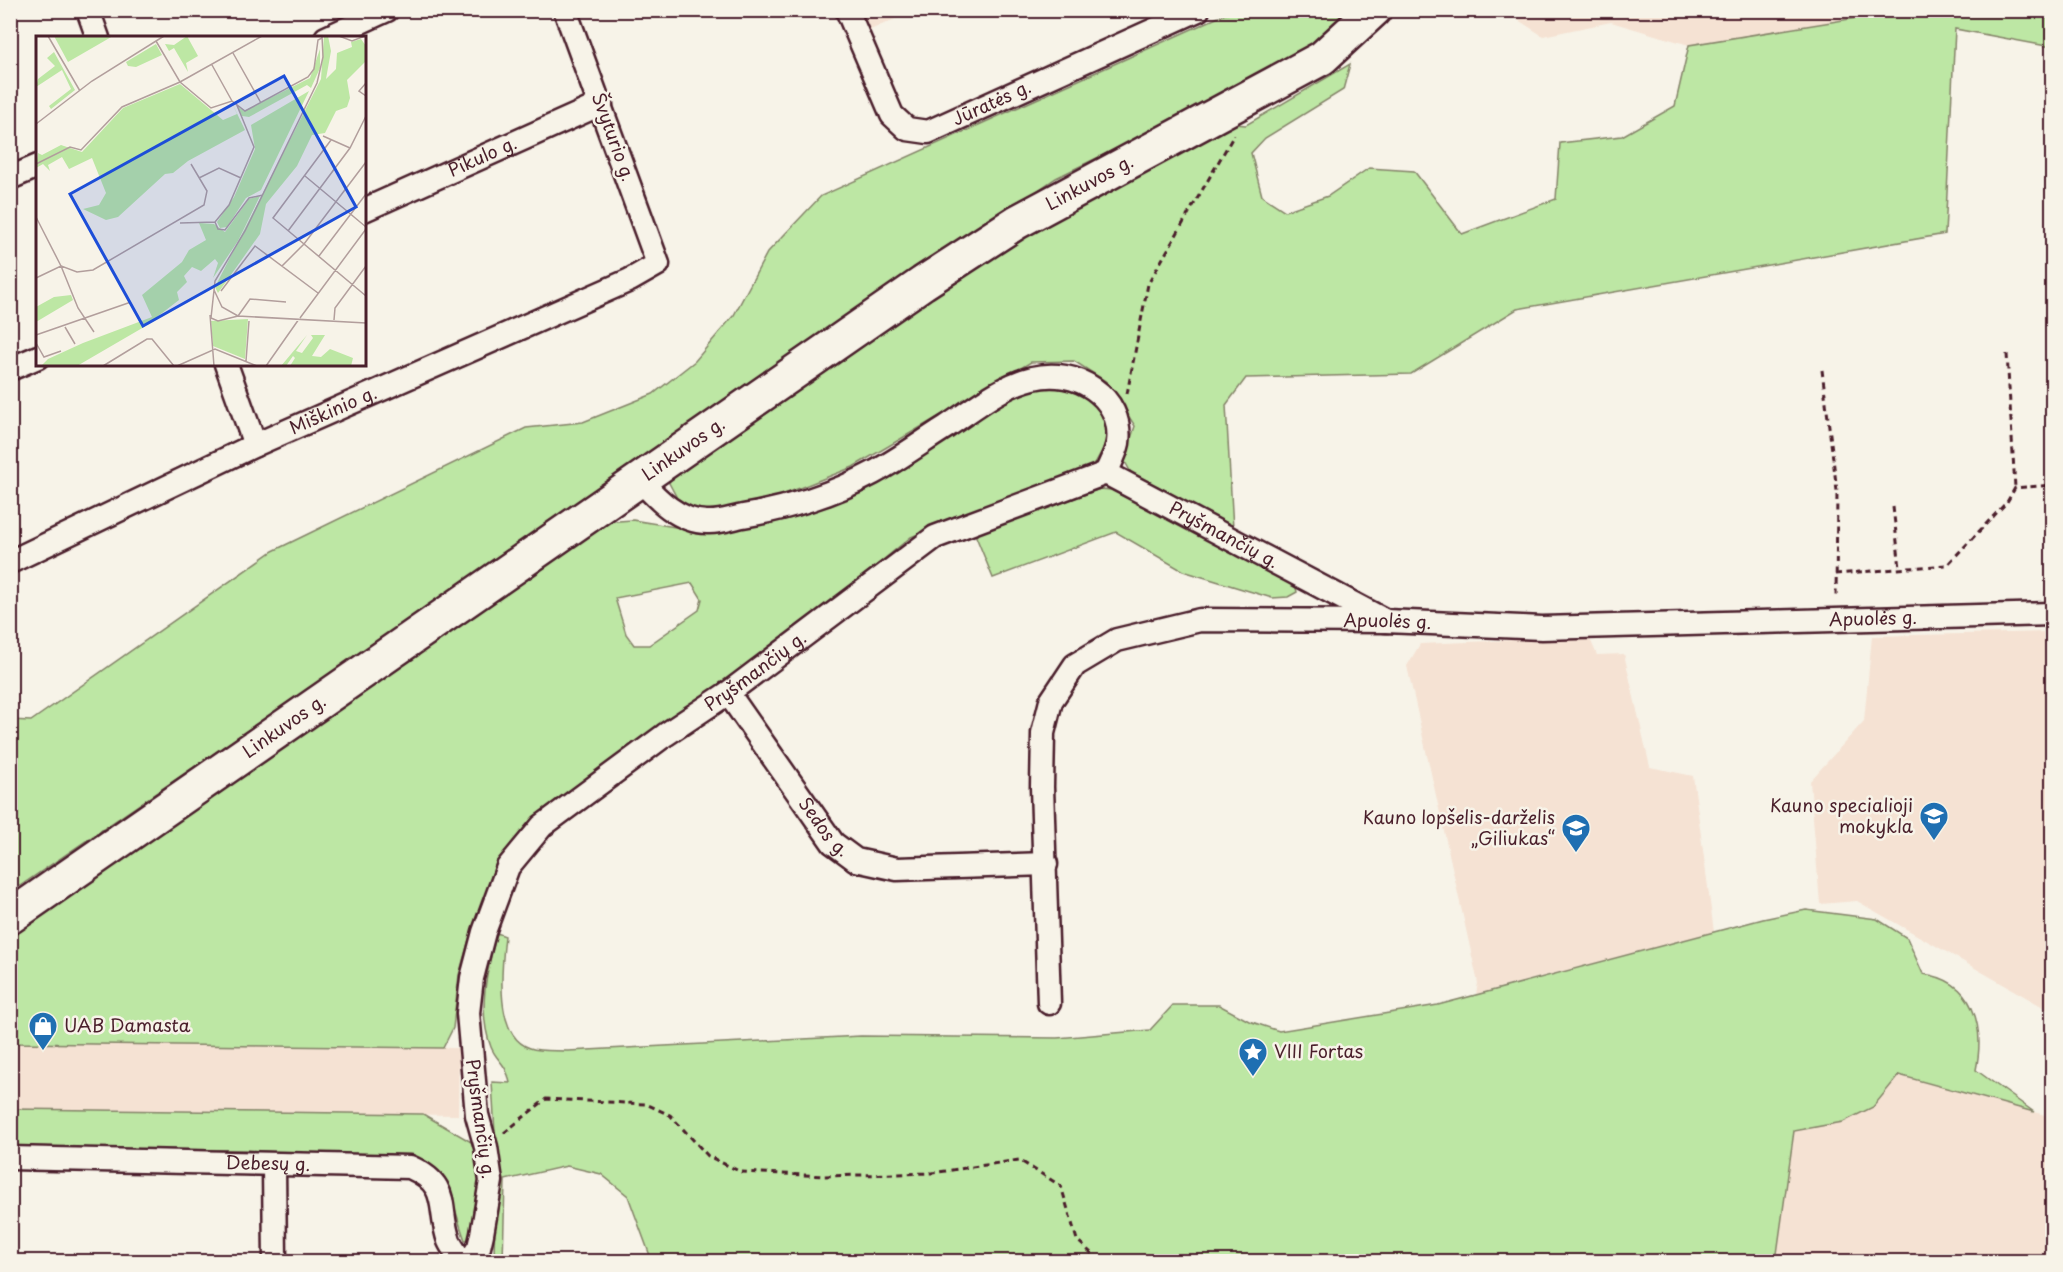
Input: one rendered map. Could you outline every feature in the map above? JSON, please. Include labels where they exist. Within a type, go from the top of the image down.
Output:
[{"type":"main road","name":"Linkuvos g.","points":[[10,917],[914,290],[1017,222],[1322,58],[1374,10]]},
{"type":"street","points":[[88,10],[97,36]]},
{"type":"street","points":[[330,36],[387,10]]},
{"type":"street","name":"Švyturio g.","points":[[565,10],[658,264]]},
{"type":"street","name":"Jūratės g.","points":[[847,10],[892,115],[907,129],[928,132],[1198,10]]},
{"type":"street","name":"Pikulo g.","points":[[366,209],[601,104]]},
{"type":"street","points":[[10,178],[36,167]]},
{"type":"street","name":"Miškinio g.","points":[[10,562],[255,445],[630,280],[658,264]]},
{"type":"street","points":[[10,369],[36,358]]},
{"type":"street","points":[[227,366],[255,445]]},
{"type":"street","points":[[640,480],[658,500],[675,512],[693,519],[707,522],[759,514],[832,491],[872,474],[998,394],[1032,378],[1064,375],[1091,386],[1114,410],[1118,443],[1106,473]]},
{"type":"street","name":"Pryšmančių g.","points":[[469,1262],[479,1247],[491,1181],[486,1147],[477,1114],[468,1013],[472,978],[484,932],[508,867],[542,826],[665,735],[728,693],[935,537],[1106,473],[1386,621]]},
{"type":"street","name":"Apuolės g.","points":[[1049,1003],[1042,787],[1043,734],[1051,701],[1075,665],[1117,640],[1200,620],[1386,621],[1542,628],[2052,614]]},
{"type":"street","name":"Sedos g.","points":[[728,693],[833,843],[856,860],[897,869],[1046,864]]},
{"type":"street","name":"Debesų g.","points":[[10,1158],[274,1166],[410,1167],[428,1175],[442,1199],[450,1242],[462,1262]]},
{"type":"street","points":[[274,1166],[275,1262]]},
{"type":"path","points":[[1126,398],[1148,284],[1236,131]]},
{"type":"path","points":[[1835,574],[1947,565],[2007,502],[2015,488],[2007,354]]},
{"type":"path","points":[[1822,370],[1837,491],[1836,620]]},
{"type":"path","points":[[2015,488],[2052,485]]},
{"type":"path","points":[[1893,507],[1900,568]]},
{"type":"path","points":[[486,1147],[546,1099],[646,1104],[670,1115],[708,1156],[741,1172],[824,1176],[932,1173],[1019,1160],[1061,1186],[1077,1240],[1101,1262]]},
{"type":"shaded area","points":[[860,11],[913,11],[868,31]]},
{"type":"shaded area","points":[[1504,11],[1899,11],[1689,45],[1611,22],[1543,36]]},
{"type":"shaded area","name":"Kauno specialioji mokykla","points":[[2052,632],[2052,1012],[1857,901],[1820,904],[1810,781],[1864,721],[1872,636]]},
{"type":"shaded area","name":"Kauno lopšelis-darželis „Giliukas“","points":[[1590,639],[1597,655],[1624,654],[1650,767],[1693,776],[1714,932],[1476,994],[1478,983],[1407,666],[1420,644]]},
{"type":"shaded area","points":[[11,1043],[459,1048],[458,1115],[11,1109]]},
{"type":"shaded area","points":[[1899,1075],[2052,1117],[2052,1261],[1776,1262],[1794,1131],[1843,1122]]},
{"type":"green space","points":[[1232,11],[1353,11],[1336,31],[1285,66],[1056,178],[11,892],[10,720],[31,721],[273,551],[526,428],[583,422],[653,394],[695,361],[734,315],[767,253],[821,196]]},
{"type":"green space","points":[[1899,11],[2052,11],[2052,47],[1955,29],[1945,234],[1517,309],[1411,374],[1246,378],[1226,405],[1233,529],[1134,478],[1124,460],[1135,426],[1107,382],[1074,361],[1031,362],[853,467],[759,504],[713,514],[693,508],[677,498],[669,483],[676,467],[1016,235],[1234,124],[1246,125],[1350,64],[1343,90],[1265,138],[1251,153],[1262,196],[1285,211],[1328,196],[1369,168],[1414,171],[1462,234],[1556,199],[1560,143],[1622,136],[1675,106],[1689,45]]},
{"type":"green space","points":[[1036,384],[1061,387],[1080,393],[1095,405],[1109,426],[1103,449],[1094,465],[911,537],[861,578],[679,715],[509,851],[487,891],[470,936],[459,975],[453,1028],[443,1048],[11,1043],[11,931],[604,522],[633,520],[675,527],[733,529],[854,491]],"holes":[[[692,583],[702,599],[699,610],[649,645],[634,645],[626,634],[615,598]]]},
{"type":"green space","points":[[1100,489],[1111,490],[1294,580],[1297,592],[1288,597],[1272,598],[1183,571],[1116,532],[993,578],[975,534]]},
{"type":"green space","name":"VIII Fortas","points":[[1806,910],[1877,919],[1907,938],[1923,974],[1940,978],[1954,985],[1965,996],[1972,1008],[1979,1038],[1976,1070],[2034,1112],[1899,1075],[1873,1107],[1843,1122],[1794,1131],[1776,1261],[652,1261],[628,1196],[601,1174],[567,1166],[505,1180],[503,1261],[494,1261],[496,1151],[492,1082],[510,1083],[504,1066],[491,1047],[485,1019],[487,975],[497,933],[505,936],[502,981],[505,1015],[510,1030],[518,1041],[530,1048],[568,1051],[861,1036],[1057,1038],[1150,1030],[1173,1005],[1219,1005],[1249,1021],[1279,1031],[1438,1005],[1763,919]]},
{"type":"green space","points":[[11,1109],[423,1114],[473,1143],[481,1177],[473,1234],[470,1240],[465,1240],[453,1202],[444,1184],[425,1168],[410,1161],[249,1150],[11,1148]]},
{"type":"place","name":"Kauno specialioji mokykla","points":[[1934,842]]},
{"type":"place","name":"Kauno lopšelis-darželis „Giliukas“","points":[[1576,854]]},
{"type":"place","name":"UAB Damasta","points":[[43,1052]]},
{"type":"place","name":"VIII Fortas","points":[[1253,1078]]}]
